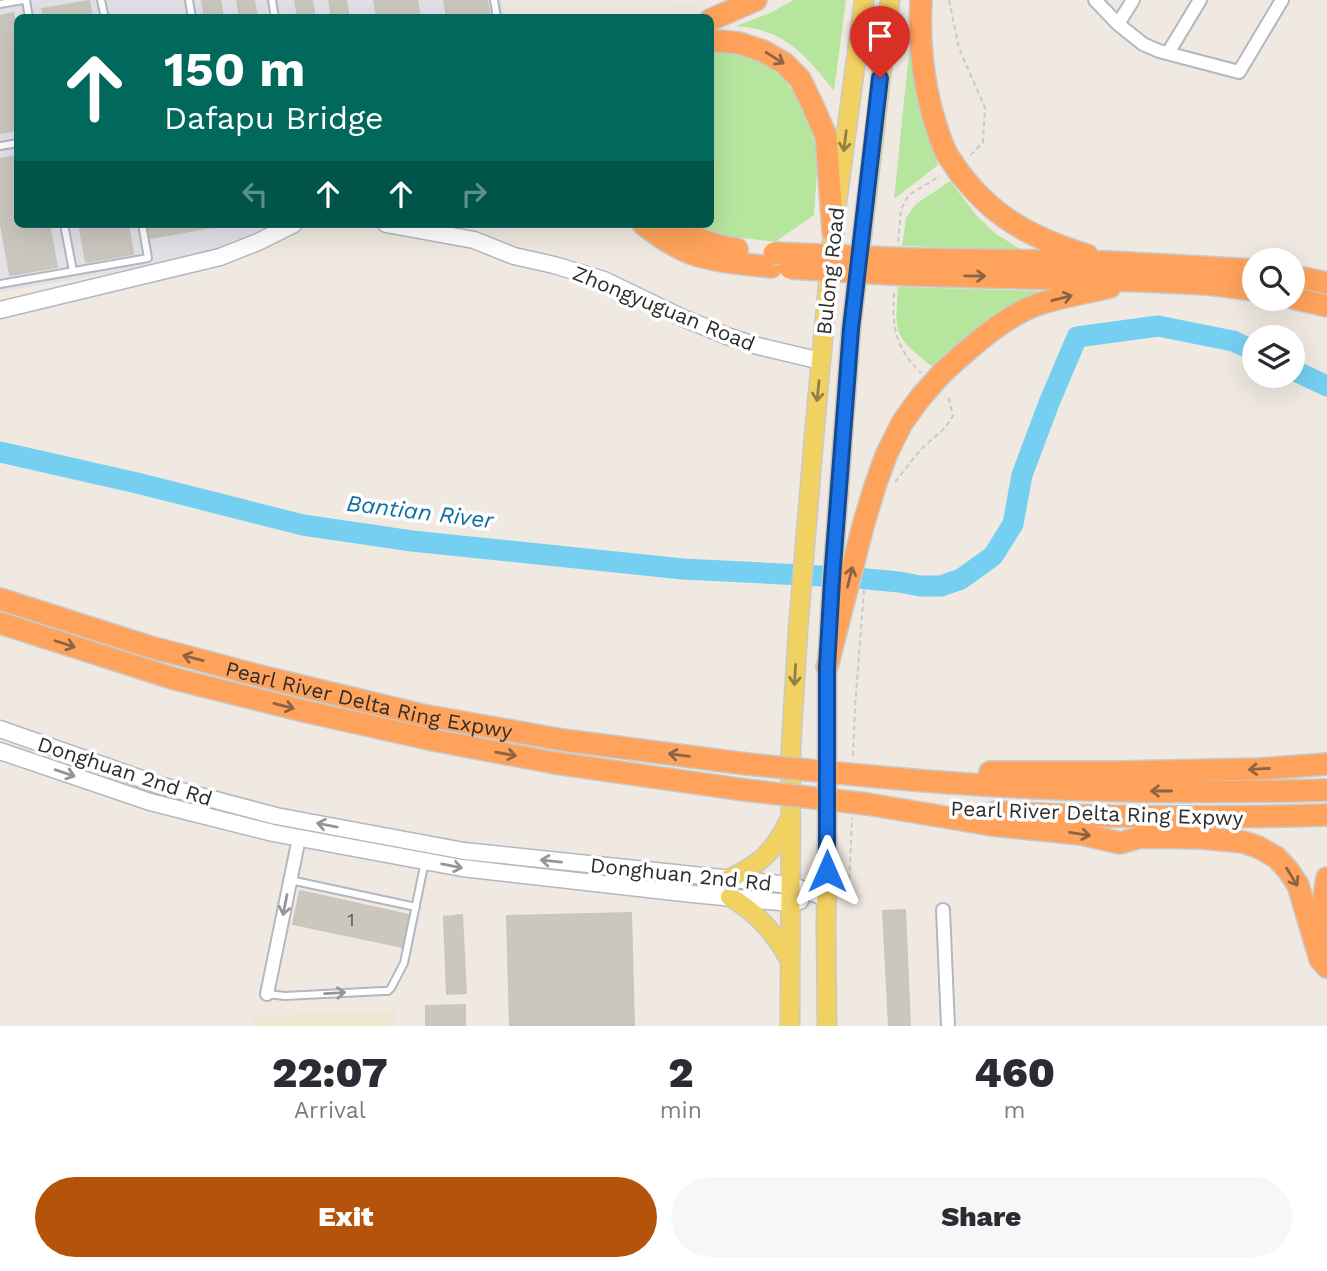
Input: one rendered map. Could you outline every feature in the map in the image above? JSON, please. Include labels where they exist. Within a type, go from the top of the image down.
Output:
[{"type":"highway","points":[[714,18],[756,0]]},
{"type":"highway","points":[[921,0],[922,58],[935,128],[946,153],[961,175],[984,201],[1033,235],[1066,249],[1110,262]]},
{"type":"highway","points":[[714,40],[739,43],[763,51],[784,63],[800,79],[826,136],[833,232]]},
{"type":"highway","points":[[648,228],[662,239],[691,253],[730,262],[772,260],[909,267],[1208,284],[1242,288]]},
{"type":"highway","points":[[677,228],[726,248],[772,260]]},
{"type":"highway","points":[[909,267],[1110,262],[1242,269]]},
{"type":"highway","points":[[1305,277],[1325,278]]},
{"type":"highway","points":[[827,667],[876,483],[902,423],[920,398],[943,372],[970,348],[1000,325],[1033,306],[1143,281]]},
{"type":"highway","points":[[1305,301],[1327,306]]},
{"type":"highway","name":"Pearl River Delta Ring Expwy","points":[[0,599],[147,646],[268,678],[422,715],[563,740],[747,764],[861,770],[913,780],[1080,790],[1327,790]]},
{"type":"highway","name":"Pearl River Delta Ring Expwy","points":[[0,623],[175,680],[373,727],[555,762],[745,790],[859,811],[1237,817],[1327,815]]},
{"type":"highway","points":[[913,780],[956,774],[1259,769],[1327,764]]},
{"type":"highway","points":[[859,811],[1081,834],[1120,842],[1141,837],[1243,842],[1276,857],[1288,870],[1298,885],[1320,958],[1327,967]]},
{"type":"highway","points":[[1327,878],[1323,906],[1327,932]]},
{"type":"main road","name":"Bulong Road","points":[[790,815],[799,607],[821,361],[833,232],[864,0]]},
{"type":"main road","name":"Bulong Road","points":[[827,667],[851,329],[890,0]]},
{"type":"main road","points":[[0,310],[220,257],[286,228]]},
{"type":"main road","name":"Zhongyuguan Road","points":[[408,228],[474,240],[514,256],[604,280],[727,336],[821,361]]},
{"type":"main road","points":[[827,667],[827,1026]]},
{"type":"main road","name":"Donghuan 2nd Rd","points":[[0,729],[159,785],[276,816],[464,851],[729,888]]},
{"type":"main road","name":"Donghuan 2nd Rd","points":[[0,751],[150,802],[273,833],[462,868],[827,898]]},
{"type":"main road","points":[[790,815],[774,847],[729,888],[772,932],[790,961]]},
{"type":"main road","points":[[790,815],[790,1026]]},
{"type":"street","points":[[1096,0],[1118,24],[1143,44],[1159,51],[1239,72],[1282,0]]},
{"type":"street","points":[[1118,24],[1133,0]]},
{"type":"street","points":[[1168,53],[1200,0]]},
{"type":"street","points":[[267,994],[299,838]]},
{"type":"street","points":[[943,910],[948,1026]]},
{"type":"lane","points":[[0,4],[24,0]]},
{"type":"lane","points":[[66,228],[73,271]]},
{"type":"lane","points":[[0,284],[148,258],[143,228]]},
{"type":"lane","points":[[267,994],[279,996],[388,991],[395,983],[404,963],[425,861]]},
{"type":"lane","points":[[290,880],[416,906]]},
{"type":"path","points":[[861,770],[855,707],[863,599]]},
{"type":"path","points":[[827,898],[849,888],[859,811]]},
{"type":"shaded area","points":[[0,0],[501,0],[503,14],[14,14],[14,228],[266,228],[215,255],[0,292]]},
{"type":"shaded area","points":[[395,1010],[393,1026],[254,1026],[254,1016]]},
{"type":"green space","points":[[794,0],[846,0],[834,91],[803,55],[781,38],[753,28],[736,26]]},
{"type":"green space","points":[[911,33],[916,90],[925,130],[938,165],[894,199]]},
{"type":"green space","points":[[714,51],[760,62],[782,77],[791,88],[807,119],[817,161],[814,215],[775,242],[728,236],[705,228],[714,228]]},
{"type":"green space","points":[[950,181],[977,216],[996,234],[1022,250],[902,246],[906,218],[916,204]]},
{"type":"green space","points":[[898,287],[1044,291],[985,323],[931,366],[909,347],[899,333]]},
{"type":"building","points":[[202,0],[220,0],[222,14],[204,14]]},
{"type":"building","points":[[237,0],[254,0],[256,14],[239,14]]},
{"type":"building","points":[[295,0],[312,0],[314,14],[297,14]]},
{"type":"building","points":[[329,0],[346,0],[348,14],[331,14]]},
{"type":"building","points":[[374,0],[417,0],[419,14],[376,14]]},
{"type":"building","points":[[444,0],[487,0],[489,14],[446,14]]},
{"type":"building","points":[[89,1],[91,14],[43,14],[42,9]]},
{"type":"building","points":[[13,13],[14,18],[14,131],[0,133],[0,16]]},
{"type":"building","points":[[14,157],[14,228],[50,228],[57,267],[10,275],[0,219],[0,159]]},
{"type":"building","points":[[80,228],[129,228],[133,254],[86,262]]},
{"type":"building","points":[[148,228],[206,228],[150,238]]},
{"type":"building","points":[[300,891],[409,915],[403,947],[293,924]]},
{"type":"building","points":[[905,910],[910,1026],[889,1026],[883,911]]},
{"type":"building","points":[[631,913],[634,1026],[510,1026],[507,916]]},
{"type":"building","points":[[462,915],[466,993],[447,994],[444,917]]},
{"type":"building","points":[[465,1005],[465,1026],[426,1026],[426,1006]]},
{"type":"waterway","name":"Bantian River","points":[[856,578],[941,586],[961,579],[993,556],[1013,524],[1022,475],[1077,337],[1158,326],[1242,345]]},
{"type":"waterway","name":"Bantian River","points":[[1305,376],[1327,386]]},
{"type":"waterway","name":"Bantian River","points":[[0,452],[303,525],[412,541],[683,569],[841,577]]},
{"type":"route","points":[[827,871],[827,667],[832,580],[851,329],[880,78]]}]
